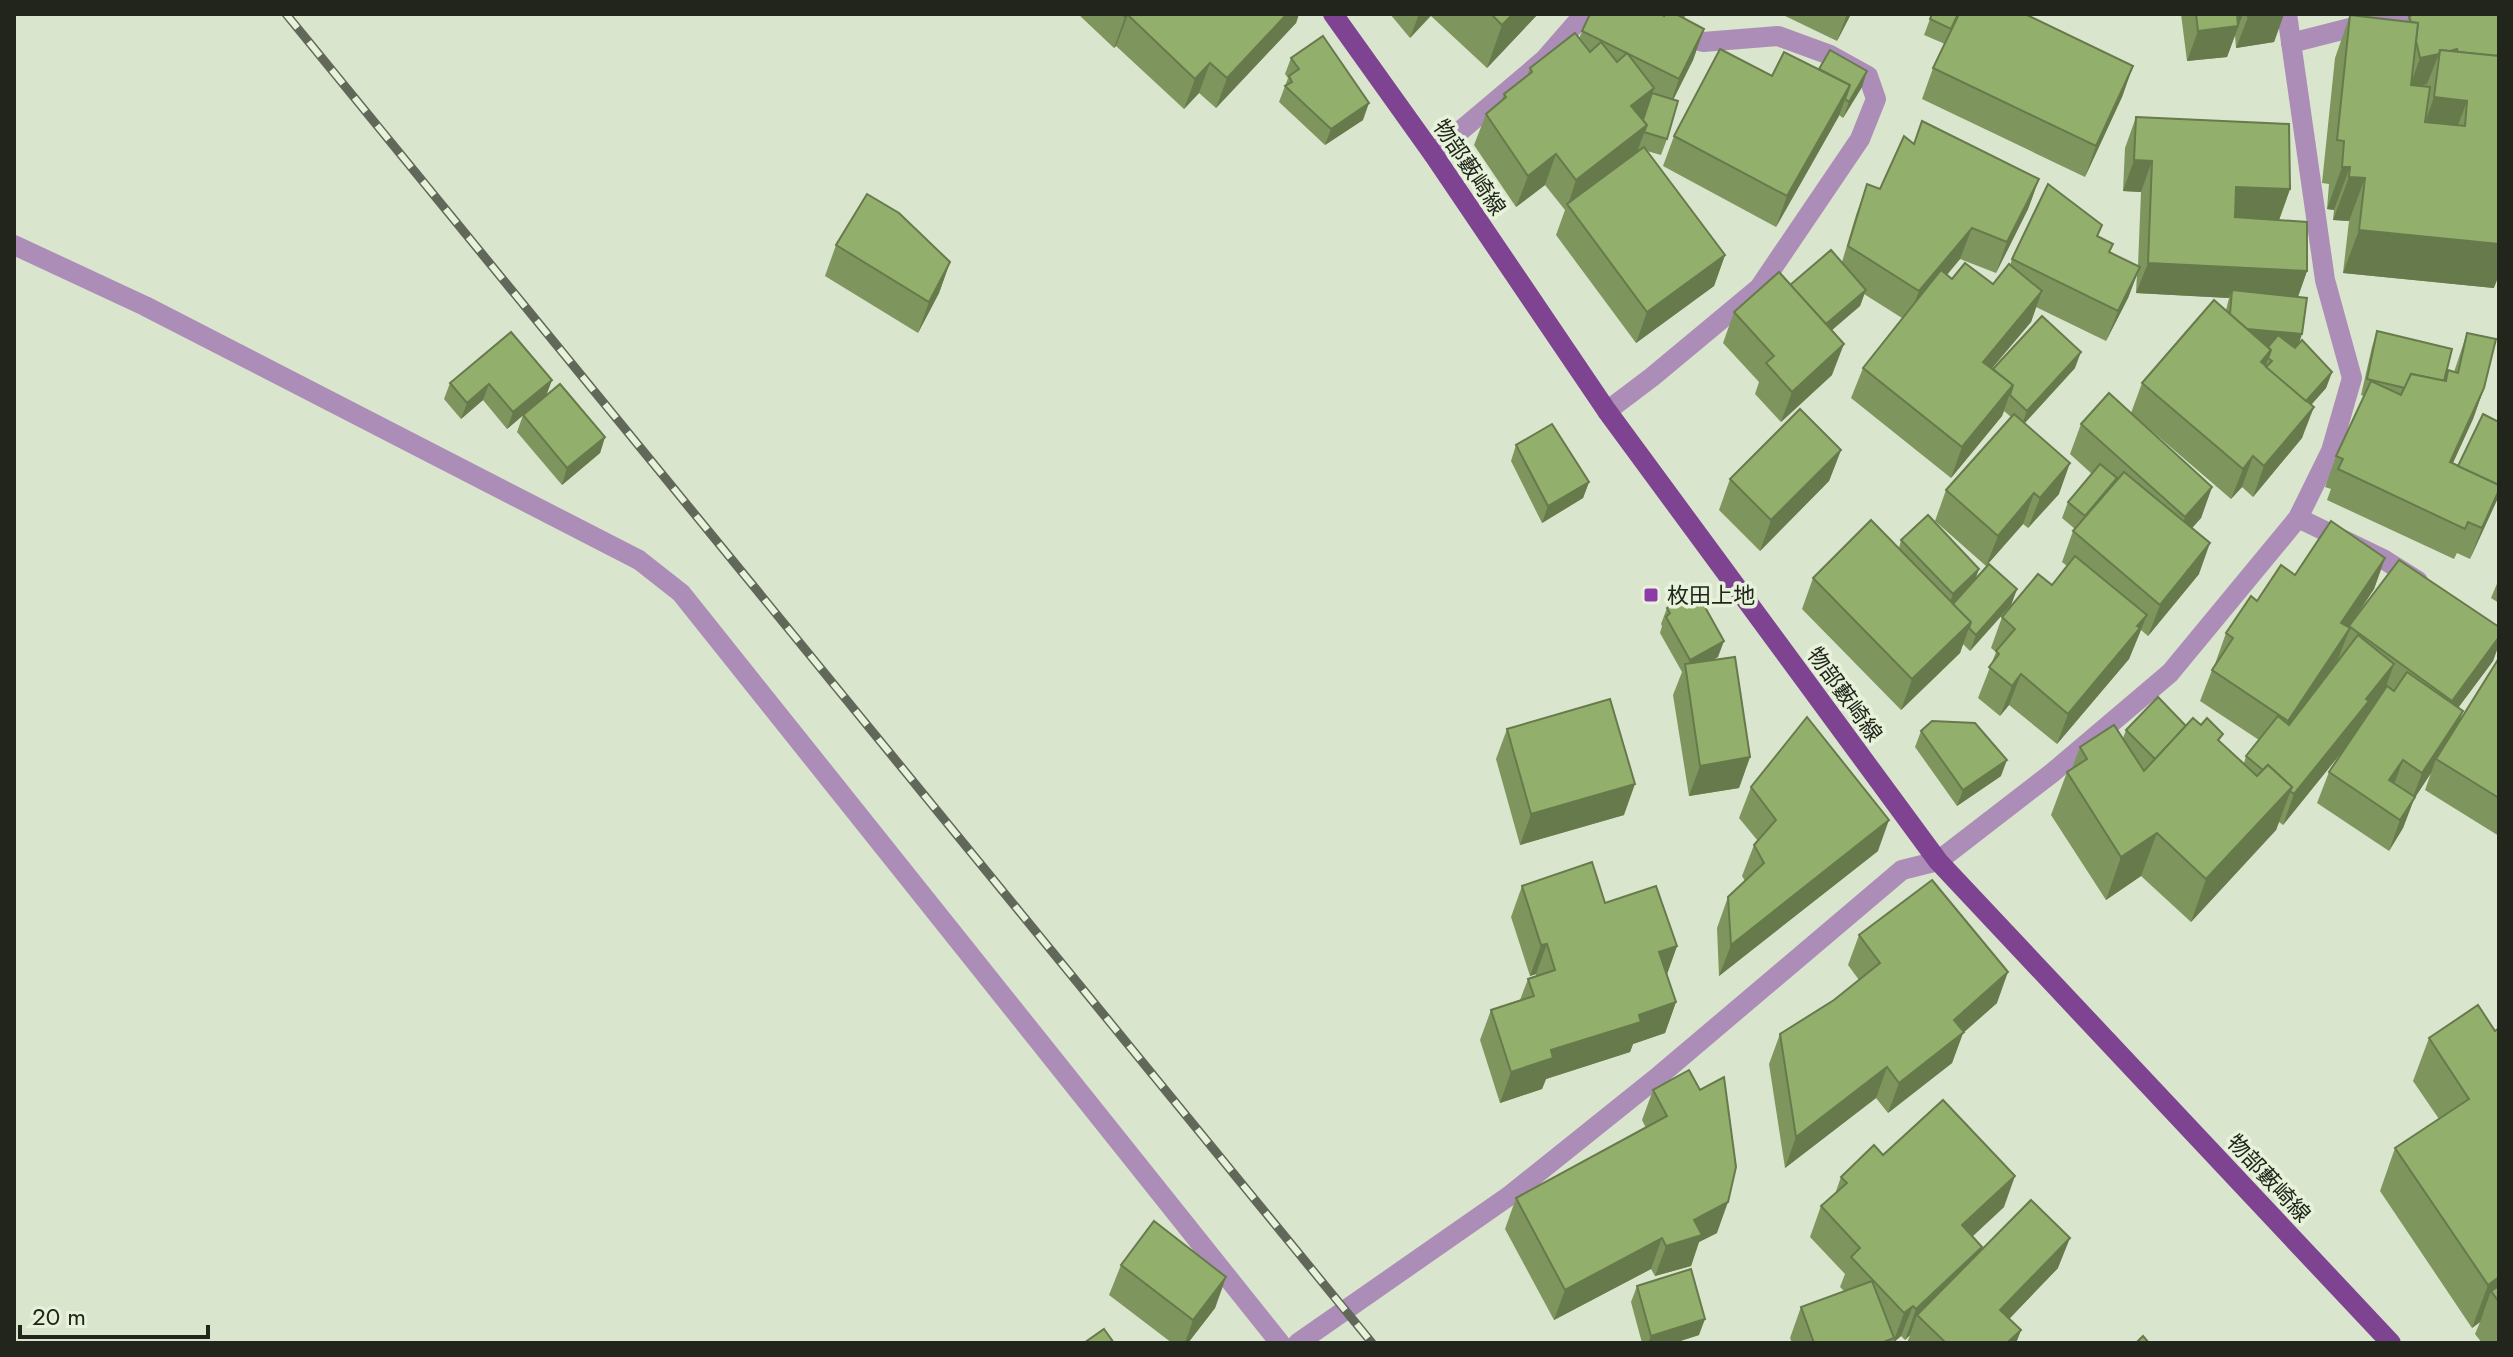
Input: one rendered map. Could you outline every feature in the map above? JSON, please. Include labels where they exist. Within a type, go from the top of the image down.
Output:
[{"type":"main road","name":"物部藪崎線","points":[[1333,14],[1433,154],[1607,411],[1938,861],[2391,1343]]},
{"type":"street","points":[[1433,154],[1544,60],[1584,14]]},
{"type":"street","points":[[1298,1343],[1509,1196],[1660,1075],[1902,870],[1938,861],[2052,773],[2170,673],[2298,518],[2331,451],[2352,378],[2325,280],[2287,14]]},
{"type":"street","points":[[2291,43],[2405,14]]},
{"type":"street","points":[[1607,411],[1759,288],[1860,139],[1876,99],[1868,76],[1830,55],[1778,36],[1703,42],[1658,28]]},
{"type":"street","points":[[14,245],[145,306],[639,560],[681,593],[1280,1343]]},
{"type":"street","points":[[2298,518],[2383,559],[2435,591]]},
{"type":"building","points":[[1122,14],[1287,14],[1227,78],[1210,63],[1195,79],[1128,15],[1125,17]]},
{"type":"building","points":[[1491,14],[1513,14],[1502,25]]},
{"type":"building","points":[[1590,14],[1676,14],[1704,29],[1679,79],[1582,31]]},
{"type":"building","points":[[1932,14],[1958,14],[1951,29],[1930,19]]},
{"type":"building","points":[[1959,14],[2025,14],[2133,66],[2096,146],[1933,68]]},
{"type":"building","points":[[2196,14],[2237,14],[2238,26],[2198,31]]},
{"type":"building","points":[[2499,14],[2499,55],[2458,52],[2457,49],[2440,50],[2439,54],[2420,58],[2416,41],[2418,23],[2411,22],[2409,16]]},
{"type":"building","points":[[2350,15],[2418,23],[2411,85],[2430,87],[2425,122],[2465,126],[2467,101],[2434,97],[2440,50],[2499,56],[2499,244],[2359,230],[2365,178],[2349,177],[2350,167],[2342,167],[2344,141],[2337,140]]},
{"type":"building","points":[[1575,33],[1590,52],[1601,42],[1617,62],[1627,53],[1654,88],[1631,106],[1647,125],[1576,180],[1556,154],[1528,176],[1486,114],[1506,97],[1504,94],[1532,72],[1530,68]]},
{"type":"building","points":[[1323,36],[1369,103],[1331,129],[1285,86],[1292,82],[1289,76],[1299,69],[1291,58]]},
{"type":"building","points":[[1720,49],[1772,76],[1784,52],[1850,85],[1787,196],[1674,136]]},
{"type":"building","points":[[1830,50],[1867,71],[1849,102],[1845,99],[1850,85],[1819,69]]},
{"type":"building","points":[[1652,93],[1678,101],[1667,139],[1644,132],[1647,125],[1643,120]]},
{"type":"building","points":[[2136,117],[2289,124],[2290,189],[2236,187],[2235,217],[2307,222],[2307,271],[2148,263],[2152,161],[2134,160]]},
{"type":"building","points":[[1922,121],[2039,179],[2007,242],[1972,228],[1919,291],[1848,246],[1867,184],[1880,189],[1904,136],[1914,144]]},
{"type":"building","points":[[1644,147],[1725,255],[1647,312],[1567,204]]},
{"type":"building","points":[[2048,184],[2102,225],[2097,236],[2113,244],[2109,252],[2140,267],[2118,311],[2012,259]]},
{"type":"building","points":[[867,194],[899,213],[950,262],[929,302],[836,245]]},
{"type":"building","points":[[1831,250],[1866,290],[1826,324],[1790,285]]},
{"type":"building","points":[[1965,263],[1993,284],[2009,264],[2042,291],[1983,362],[2013,385],[1962,447],[1863,368],[1941,270],[1952,279]]},
{"type":"building","points":[[1779,272],[1844,344],[1792,392],[1766,363],[1774,356],[1734,312]]},
{"type":"building","points":[[2232,290],[2307,298],[2302,334],[2247,329],[2230,314]]},
{"type":"building","points":[[2214,300],[2271,350],[2261,362],[2314,407],[2264,466],[2253,456],[2243,469],[2142,383]]},
{"type":"building","points":[[2042,316],[2081,352],[2027,411],[2010,395],[2013,385],[1993,369]]},
{"type":"building","points":[[2377,331],[2452,349],[2444,381],[2411,374],[2405,388],[2367,379]]},
{"type":"building","points":[[511,332],[552,380],[513,412],[489,384],[467,403],[450,383]]},
{"type":"building","points":[[2467,333],[2496,339],[2484,388],[2450,462],[2499,485],[2499,490],[2482,528],[2468,522],[2465,529],[2338,469],[2343,459],[2336,456],[2371,381],[2401,395],[2411,374],[2446,381],[2448,370],[2458,373]]},
{"type":"building","points":[[2278,335],[2295,348],[2302,340],[2332,372],[2306,401],[2266,367],[2272,361],[2268,358],[2271,350],[2268,347]]},
{"type":"building","points":[[560,384],[605,437],[567,468],[523,415]]},
{"type":"building","points":[[2109,393],[2212,487],[2185,517],[2081,424]]},
{"type":"building","points":[[1800,409],[1841,450],[1771,520],[1730,479]]},
{"type":"building","points":[[2014,414],[2070,463],[2040,498],[2034,493],[1998,536],[1946,490]]},
{"type":"building","points":[[2483,414],[2499,422],[2499,485],[2458,466]]},
{"type":"building","points":[[1552,424],[1589,482],[1548,506],[1516,445]]},
{"type":"building","points":[[2100,464],[2117,478],[2085,516],[2068,502]]},
{"type":"building","points":[[2124,472],[2210,543],[2160,605],[2073,531]]},
{"type":"building","points":[[1928,515],[1979,569],[1953,594],[1901,540]]},
{"type":"building","points":[[1871,520],[1971,622],[1912,679],[1813,578]]},
{"type":"building","points":[[2331,521],[2385,558],[2341,623],[2350,628],[2288,721],[2212,670],[2233,638],[2226,633],[2251,596],[2257,601],[2281,565],[2295,575]]},
{"type":"building","points":[[2075,556],[2147,615],[2137,626],[2140,628],[2068,714],[2021,674],[2012,686],[1989,667],[1999,654],[1996,651],[2015,629],[2002,617],[2038,574],[2052,585]]},
{"type":"building","points":[[2399,560],[2499,627],[2499,637],[2452,701],[2349,626]]},
{"type":"building","points":[[1989,564],[2017,589],[1976,635],[1969,628],[1971,622],[1953,604]]},
{"type":"building","points":[[1696,591],[1724,641],[1690,660],[1666,617],[1670,613],[1667,608]]},
{"type":"building","points":[[2358,635],[2394,664],[2366,699],[2369,701],[2294,794],[2290,791],[2292,787],[2268,765],[2263,770],[2246,756],[2278,716],[2289,725]]},
{"type":"building","points":[[1735,657],[1750,757],[1700,766],[1685,664]]},
{"type":"building","points":[[2499,658],[2499,798],[2436,759]]},
{"type":"building","points":[[2407,672],[2463,711],[2422,773],[2403,760],[2389,780],[2415,797],[2400,820],[2329,772],[2387,686],[2394,691]]},
{"type":"building","points":[[2158,697],[2186,726],[2155,759],[2126,730]]},
{"type":"building","points":[[1610,699],[1635,784],[1531,814],[1507,729]]},
{"type":"building","points":[[1807,717],[1889,820],[1731,945],[1728,897],[1764,863],[1754,845],[1776,820],[1751,787]]},
{"type":"building","points":[[2193,718],[2201,725],[2207,718],[2223,734],[2218,740],[2257,776],[2268,765],[2292,787],[2206,879],[2157,833],[2121,857],[2067,772],[2087,759],[2080,747],[2114,725],[2144,771]]},
{"type":"building","points":[[1932,721],[1975,723],[2007,760],[1963,790],[1921,731]]},
{"type":"building","points":[[1592,862],[1605,903],[1656,886],[1677,946],[1659,952],[1676,1002],[1639,1015],[1641,1022],[1551,1050],[1553,1058],[1511,1072],[1491,1010],[1534,996],[1528,979],[1555,970],[1547,944],[1541,945],[1522,886]]},
{"type":"building","points":[[1932,880],[2008,972],[1954,1020],[1964,1032],[1899,1083],[1887,1067],[1796,1137],[1780,1034],[1834,1000],[1880,963],[1859,935]]},
{"type":"building","points":[[2478,1005],[2495,1031],[2499,1028],[2499,1277],[2488,1285],[2395,1148],[2469,1099],[2429,1038]]},
{"type":"building","points":[[1689,1070],[1700,1090],[1724,1077],[1736,1167],[1728,1202],[1694,1220],[1702,1235],[1666,1246],[1662,1238],[1565,1290],[1516,1198],[1667,1116],[1653,1090]]},
{"type":"building","points":[[1943,1100],[2015,1176],[1962,1225],[1982,1247],[1916,1309],[1913,1306],[1904,1313],[1851,1257],[1860,1248],[1821,1206],[1847,1183],[1841,1177],[1874,1145],[1883,1155]]},
{"type":"building","points":[[2031,1200],[2070,1238],[2000,1310],[2021,1330],[2007,1343],[1946,1343],[1917,1315]]},
{"type":"building","points":[[1154,1221],[1226,1277],[1193,1320],[1121,1265]]},
{"type":"building","points":[[1691,1269],[1705,1319],[1651,1336],[1637,1286]]},
{"type":"building","points":[[1872,1281],[1894,1338],[1881,1343],[1814,1343],[1801,1307]]},
{"type":"building","points":[[2499,1286],[2499,1302],[2491,1291]]},
{"type":"building","points":[[1104,1329],[1114,1343],[1084,1343]]},
{"type":"building","points":[[2143,1336],[2149,1343],[2136,1343]]},
{"type":"railway","points":[[286,14],[1372,1343]]},
{"type":"place","name":"枚田上地","points":[[1651,595]]}]
